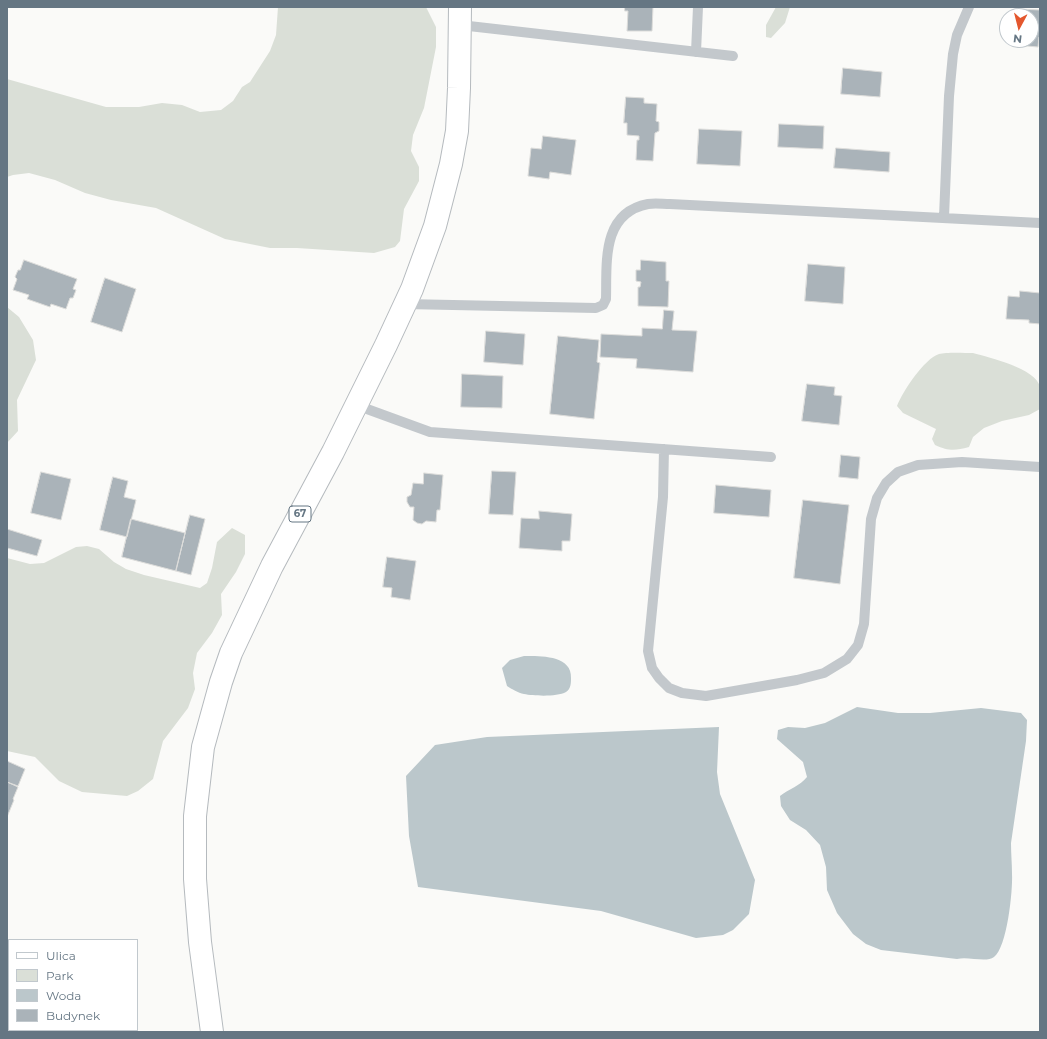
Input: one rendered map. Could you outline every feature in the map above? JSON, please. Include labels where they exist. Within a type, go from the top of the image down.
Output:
[{"type":"main road","name":"67","points":[[212,1032],[200,942],[195,879],[195,816],[203,747],[221,682],[239,636],[272,566],[333,452],[405,304],[435,226],[457,131],[460,16]]},
{"type":"lane","points":[[696,52],[698,7]]},
{"type":"lane","points":[[944,217],[949,96],[953,54],[957,35],[969,7]]},
{"type":"lane","points":[[460,16],[696,52],[733,56]]},
{"type":"lane","points":[[405,304],[596,308],[603,305],[606,299],[609,243],[618,221],[633,209],[648,204],[678,204],[1040,223]]},
{"type":"lane","points":[[356,405],[430,432],[770,457]]},
{"type":"lane","points":[[664,449],[663,497],[648,651],[652,668],[669,688],[682,693],[706,696],[824,674],[847,659],[858,645],[864,624],[871,518],[877,498],[886,483],[898,472],[918,465],[962,462],[1040,467]]},
{"type":"green space","points":[[278,7],[426,7],[436,27],[436,47],[424,108],[413,135],[411,151],[419,167],[419,181],[404,209],[400,241],[395,247],[374,253],[297,248],[270,248],[225,239],[156,208],[111,200],[85,193],[55,180],[29,173],[7,177],[7,79],[106,107],[139,107],[162,103],[182,105],[200,112],[221,110],[233,101],[242,87],[250,82],[270,51],[276,35]]},
{"type":"green space","points":[[776,7],[790,7],[785,23],[771,38],[766,37],[766,25]]},
{"type":"green space","points":[[7,307],[19,317],[33,340],[36,360],[17,400],[18,431],[7,443]]},
{"type":"green space","points":[[942,353],[973,353],[1001,361],[1022,369],[1030,374],[1037,380],[1040,387],[1040,409],[1029,415],[1002,421],[984,428],[973,437],[969,447],[952,450],[935,445],[932,439],[936,429],[903,413],[897,406],[904,392],[915,376],[933,357]]},
{"type":"green space","points":[[232,528],[245,535],[245,554],[236,572],[221,594],[222,615],[212,633],[197,653],[193,673],[195,689],[188,708],[163,741],[153,779],[138,791],[127,796],[82,792],[59,781],[35,757],[7,751],[7,558],[30,564],[44,563],[76,547],[87,546],[99,549],[114,562],[126,569],[144,575],[200,588],[207,583],[212,568],[217,542]]},
{"type":"water","points":[[524,656],[554,658],[561,661],[570,670],[571,684],[569,689],[562,694],[539,696],[528,695],[515,691],[507,686],[502,668],[510,660]]},
{"type":"water","points":[[857,707],[898,713],[930,713],[981,708],[1021,713],[1027,720],[1026,741],[1011,843],[1012,882],[1010,905],[1006,931],[999,952],[991,959],[957,959],[881,950],[866,944],[853,934],[837,913],[827,890],[826,867],[820,845],[806,830],[790,820],[781,806],[780,796],[801,783],[807,777],[803,762],[777,739],[778,730],[788,727],[805,728],[825,723]]},
{"type":"water","points":[[719,727],[717,772],[720,794],[755,880],[749,914],[733,930],[723,935],[696,938],[601,911],[418,887],[409,836],[406,776],[435,745],[487,737]]},
{"type":"building","points":[[625,7],[653,7],[652,31],[627,31],[628,11],[625,11]]},
{"type":"building","points":[[1039,10],[1040,10],[1039,37]]},
{"type":"building","points":[[843,68],[882,72],[880,97],[841,94]]},
{"type":"building","points":[[626,97],[644,98],[644,103],[657,104],[656,121],[659,122],[659,131],[655,133],[653,161],[636,160],[637,140],[639,140],[639,136],[627,135],[627,123],[624,123]]},
{"type":"building","points":[[779,124],[824,126],[823,149],[778,147]]},
{"type":"building","points":[[699,129],[742,131],[740,166],[697,164]]},
{"type":"building","points":[[543,136],[576,140],[571,175],[550,172],[549,179],[528,176],[531,148],[541,149]]},
{"type":"building","points":[[836,148],[890,152],[889,172],[834,168]]},
{"type":"building","points":[[24,260],[77,279],[73,289],[76,290],[73,298],[70,298],[66,309],[51,304],[50,307],[27,299],[29,295],[13,290],[17,279],[15,277]]},
{"type":"building","points":[[641,260],[666,262],[666,281],[669,281],[668,307],[638,306],[638,287],[640,287],[641,282],[636,281],[636,270],[640,270]]},
{"type":"building","points":[[808,264],[845,267],[843,304],[805,301]]},
{"type":"building","points":[[105,278],[136,289],[122,332],[91,322]]},
{"type":"building","points":[[1020,291],[1040,293],[1040,324],[1029,323],[1029,320],[1006,319],[1008,296],[1019,297]]},
{"type":"building","points":[[664,310],[674,311],[672,330],[697,331],[693,372],[636,368],[637,359],[600,357],[601,334],[642,336],[642,328],[662,329]]},
{"type":"building","points":[[486,331],[525,334],[523,365],[484,362]]},
{"type":"building","points":[[558,336],[599,340],[597,362],[600,363],[594,419],[550,414]]},
{"type":"building","points":[[462,374],[503,376],[502,408],[461,407]]},
{"type":"building","points":[[807,384],[835,387],[834,395],[842,396],[839,425],[802,421]]},
{"type":"building","points":[[841,455],[860,457],[858,479],[839,477]]},
{"type":"building","points":[[492,471],[516,472],[513,515],[489,514]]},
{"type":"building","points":[[41,472],[71,479],[61,520],[31,513]]},
{"type":"building","points":[[424,473],[443,475],[440,510],[437,510],[436,522],[426,521],[422,524],[413,520],[414,507],[410,507],[407,502],[407,497],[411,495],[413,483],[423,484]]},
{"type":"building","points":[[113,477],[128,481],[124,497],[136,500],[127,537],[100,530]]},
{"type":"building","points":[[716,485],[771,490],[769,517],[714,513]]},
{"type":"building","points":[[803,500],[849,505],[840,584],[794,578]]},
{"type":"building","points":[[539,511],[572,514],[570,541],[562,541],[562,551],[519,548],[521,518],[539,519]]},
{"type":"building","points":[[190,515],[205,519],[191,575],[176,571]]},
{"type":"building","points":[[131,519],[185,533],[176,571],[122,557]]},
{"type":"building","points":[[7,529],[42,540],[37,556],[7,548]]},
{"type":"building","points":[[387,557],[416,561],[410,600],[391,597],[392,588],[383,587]]},
{"type":"building","points":[[7,761],[25,769],[18,786],[7,782]]},
{"type":"building","points":[[7,782],[18,787],[7,817]]}]
